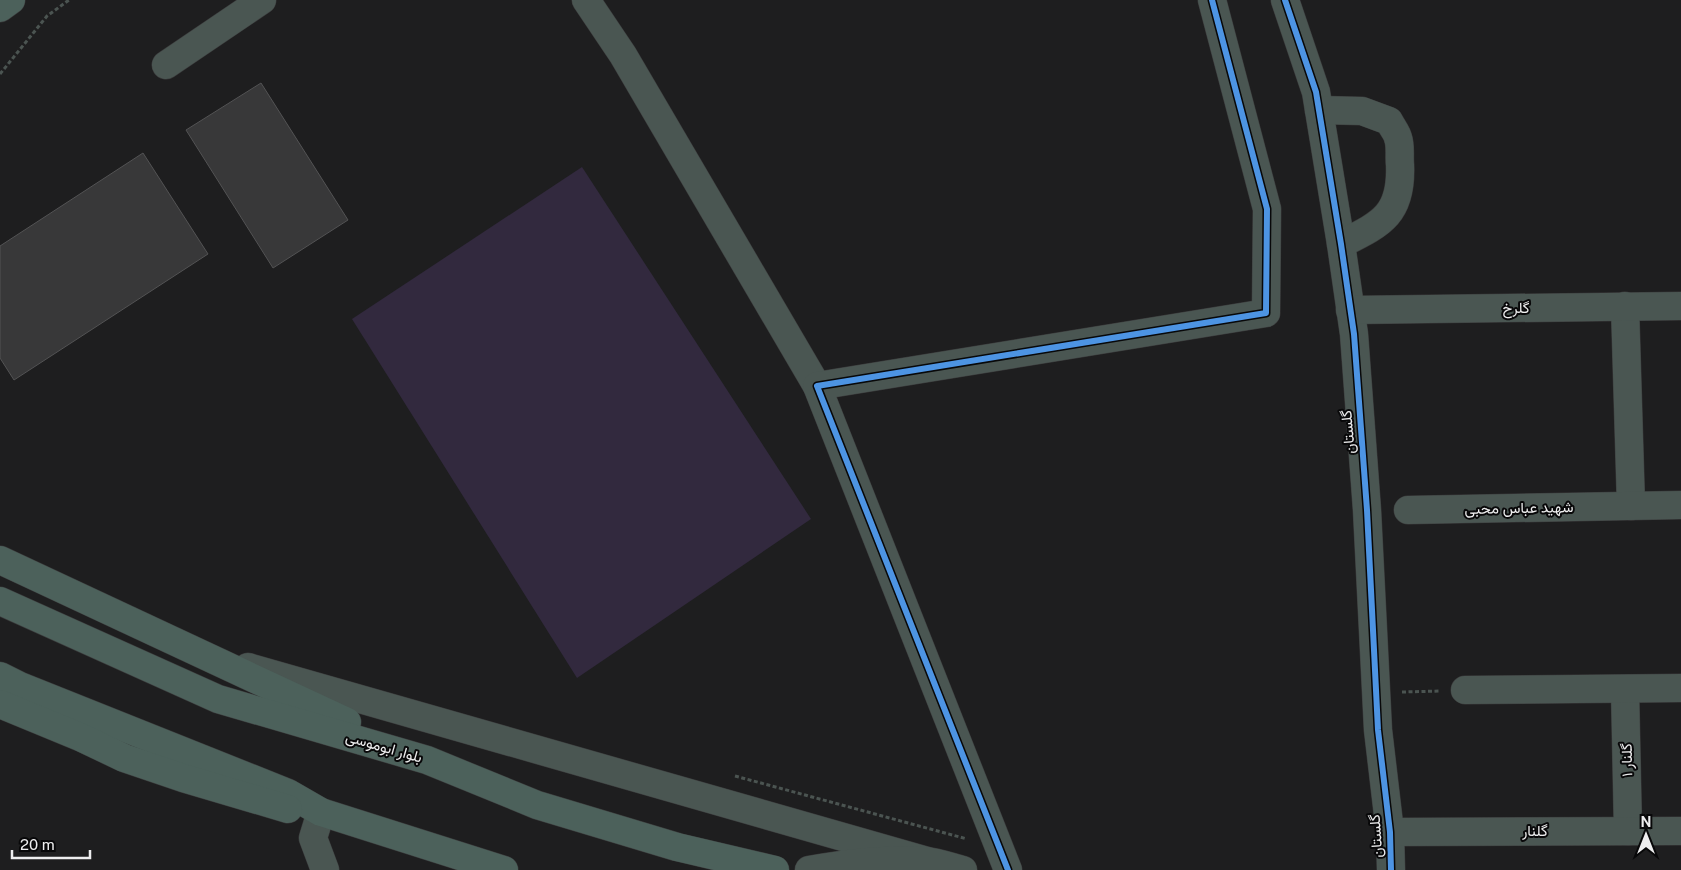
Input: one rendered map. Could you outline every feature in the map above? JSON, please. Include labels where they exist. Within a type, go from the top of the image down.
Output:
[{"type":"main road","points":[[0,8],[11,0]]},
{"type":"main road","points":[[0,560],[427,760]]},
{"type":"main road","name":"بلوار ابوموسی","points":[[0,601],[218,699],[427,760],[537,805],[677,847],[775,870]]},
{"type":"main road","points":[[0,676],[20,686],[288,793],[321,812],[493,869]]},
{"type":"main road","points":[[0,704],[80,737],[124,758],[183,778],[246,798],[299,811],[321,812]]},
{"type":"street","points":[[166,65],[262,0]]},
{"type":"street","points":[[586,0],[623,55],[817,386],[1004,859]]},
{"type":"street","points":[[817,386],[1266,313],[1267,209],[1212,0]]},
{"type":"street","name":"گلستان","points":[[1285,0],[1316,92],[1354,334],[1368,510],[1378,730],[1390,832],[1391,870]]},
{"type":"street","points":[[1319,110],[1362,111],[1389,121],[1398,138],[1401,183],[1398,196],[1391,211],[1374,228],[1341,244]]},
{"type":"street","points":[[1625,306],[1631,506]]},
{"type":"street","name":"گلرخ","points":[[1350,310],[1681,306]]},
{"type":"street","name":"شهید عباس محبی","points":[[1408,510],[1681,505]]},
{"type":"street","points":[[200,654],[963,870]]},
{"type":"street","name":"گلنار ۱","points":[[1625,688],[1628,831]]},
{"type":"street","points":[[1465,690],[1681,688]]},
{"type":"street","points":[[321,812],[313,838],[325,870]]},
{"type":"street","name":"گلنار","points":[[1390,832],[1681,831]]},
{"type":"street","points":[[809,870],[841,864],[880,861],[927,861]]},
{"type":"path","points":[[0,74],[47,16],[70,0]]},
{"type":"path","points":[[1376,692],[1465,690]]},
{"type":"path","points":[[731,775],[1004,859]]},
{"type":"shaded area","points":[[582,167],[811,519],[577,678],[352,319]]},
{"type":"building","points":[[261,83],[348,220],[273,268],[186,130]]},
{"type":"building","points":[[143,153],[208,254],[14,380],[0,358],[0,246]]},
{"type":"cycle path","points":[[1008,870],[817,386],[1266,313],[1267,209],[1212,0]]},
{"type":"cycle path","points":[[1285,0],[1316,92],[1354,334],[1367,510],[1378,730],[1390,832],[1391,870]]}]
